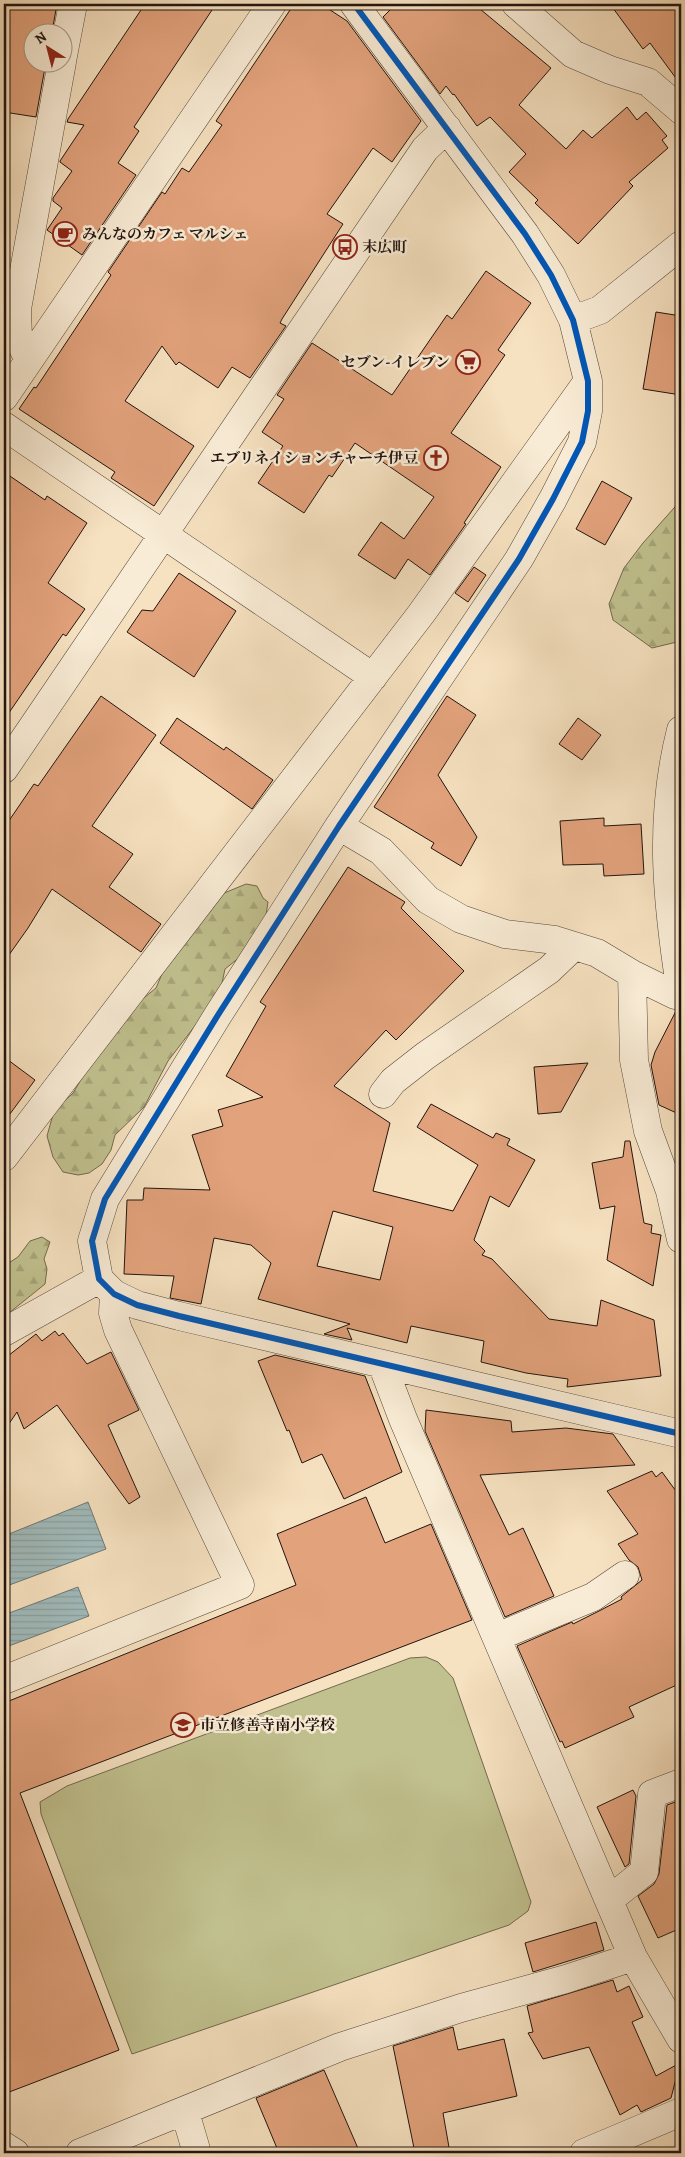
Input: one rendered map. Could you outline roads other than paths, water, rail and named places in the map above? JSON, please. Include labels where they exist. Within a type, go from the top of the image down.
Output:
[{"type":"street","points":[[70,22],[73,4]]},
{"type":"street","points":[[4,397],[272,4]]},
{"type":"street","points":[[4,1680],[240,1584],[118,1330],[92,1241],[105,1199],[218,1015],[339,826],[519,559],[582,442],[588,411],[588,381],[573,320],[551,275],[525,234],[354,4]]},
{"type":"street","points":[[516,4],[574,54],[610,70],[648,82],[681,110]]},
{"type":"street","points":[[29,360],[18,338],[17,309],[60,72]]},
{"type":"street","points":[[4,770],[425,149],[447,128]]},
{"type":"street","points":[[573,320],[600,310],[681,245]]},
{"type":"street","points":[[4,1157],[427,606],[588,381]]},
{"type":"street","points":[[4,426],[373,677]]},
{"type":"street","points":[[339,826],[381,851],[428,900],[461,919],[505,934],[555,940],[597,953],[632,974],[674,995],[681,994],[669,906],[666,830],[681,730]]},
{"type":"street","points":[[383,1094],[393,1081],[425,1056],[549,970],[574,946]]},
{"type":"street","points":[[632,974],[634,1060],[648,1131],[670,1191],[681,1239]]},
{"type":"street","points":[[4,1332],[106,1286]]},
{"type":"street","points":[[106,1286],[137,1305],[179,1316],[681,1434]]},
{"type":"street","points":[[382,1364],[403,1418],[634,1957],[681,2038]]},
{"type":"street","points":[[497,1637],[593,1597],[625,1575]]},
{"type":"street","points":[[609,1900],[644,1872],[652,1794],[681,1783]]},
{"type":"street","points":[[80,2153],[185,2112],[340,2047],[461,2008],[566,1980],[634,1957]]},
{"type":"street","points":[[185,2112],[197,2153]]},
{"type":"street","points":[[584,2153],[681,2112]]},
{"type":"street","points":[[4,2146],[15,2153]]},
{"type":"water","points":[[88,1502],[106,1549],[4,1587],[4,1536]]},
{"type":"water","points":[[78,1587],[89,1616],[6,1647],[4,1640],[4,1615]]},
{"type":"place","name":"みんなのカフェ マルシェ","points":[[65,234]]},
{"type":"place","name":"末広町","points":[[345,247]]},
{"type":"place","name":"セブン-イレブン","points":[[468,362]]},
{"type":"place","name":"エブリネイションチャーチ伊豆","points":[[436,458]]},
{"type":"place","name":"市立修善寺南小学校","points":[[183,1725]]}]
